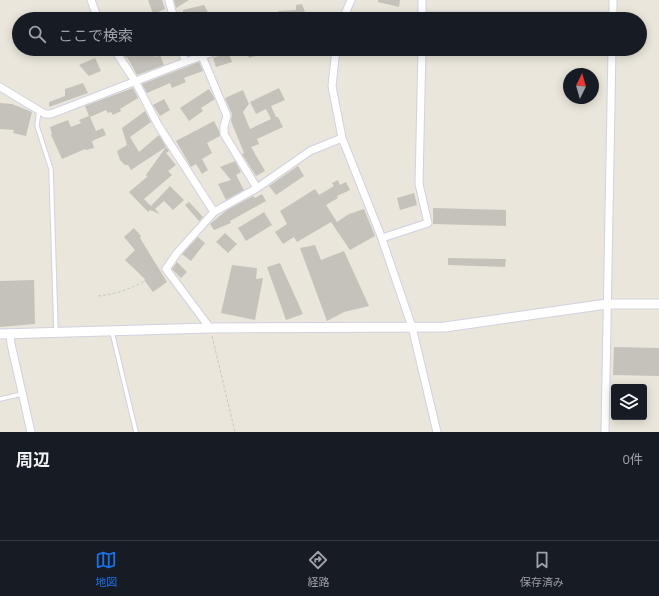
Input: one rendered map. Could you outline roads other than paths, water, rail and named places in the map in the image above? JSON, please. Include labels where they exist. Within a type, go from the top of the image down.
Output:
[{"type":"street","points":[[91,0],[95,12]]},
{"type":"street","points":[[169,0],[172,12]]},
{"type":"street","points":[[346,12],[352,0]]},
{"type":"street","points":[[422,0],[422,12]]},
{"type":"street","points":[[613,0],[613,12]]},
{"type":"street","points":[[119,56],[135,81],[158,125],[214,212]]},
{"type":"street","points":[[184,56],[185,62]]},
{"type":"street","points":[[0,87],[45,114],[51,114],[202,56],[227,116],[224,126],[224,134],[257,188]]},
{"type":"street","points":[[335,56],[332,86],[342,138],[382,238],[412,327],[437,432]]},
{"type":"street","points":[[382,238],[428,223],[419,184],[422,56]]},
{"type":"street","points":[[605,432],[612,56]]},
{"type":"street","points":[[210,328],[166,270],[177,253],[214,212],[257,188],[310,151],[342,138]]},
{"type":"street","points":[[0,334],[210,328],[445,327],[607,304],[659,304]]},
{"type":"street","points":[[10,334],[31,432]]},
{"type":"lane","points":[[39,110],[37,126],[51,169],[56,332]]},
{"type":"lane","points":[[112,331],[136,432]]},
{"type":"lane","points":[[0,399],[22,394]]}]
